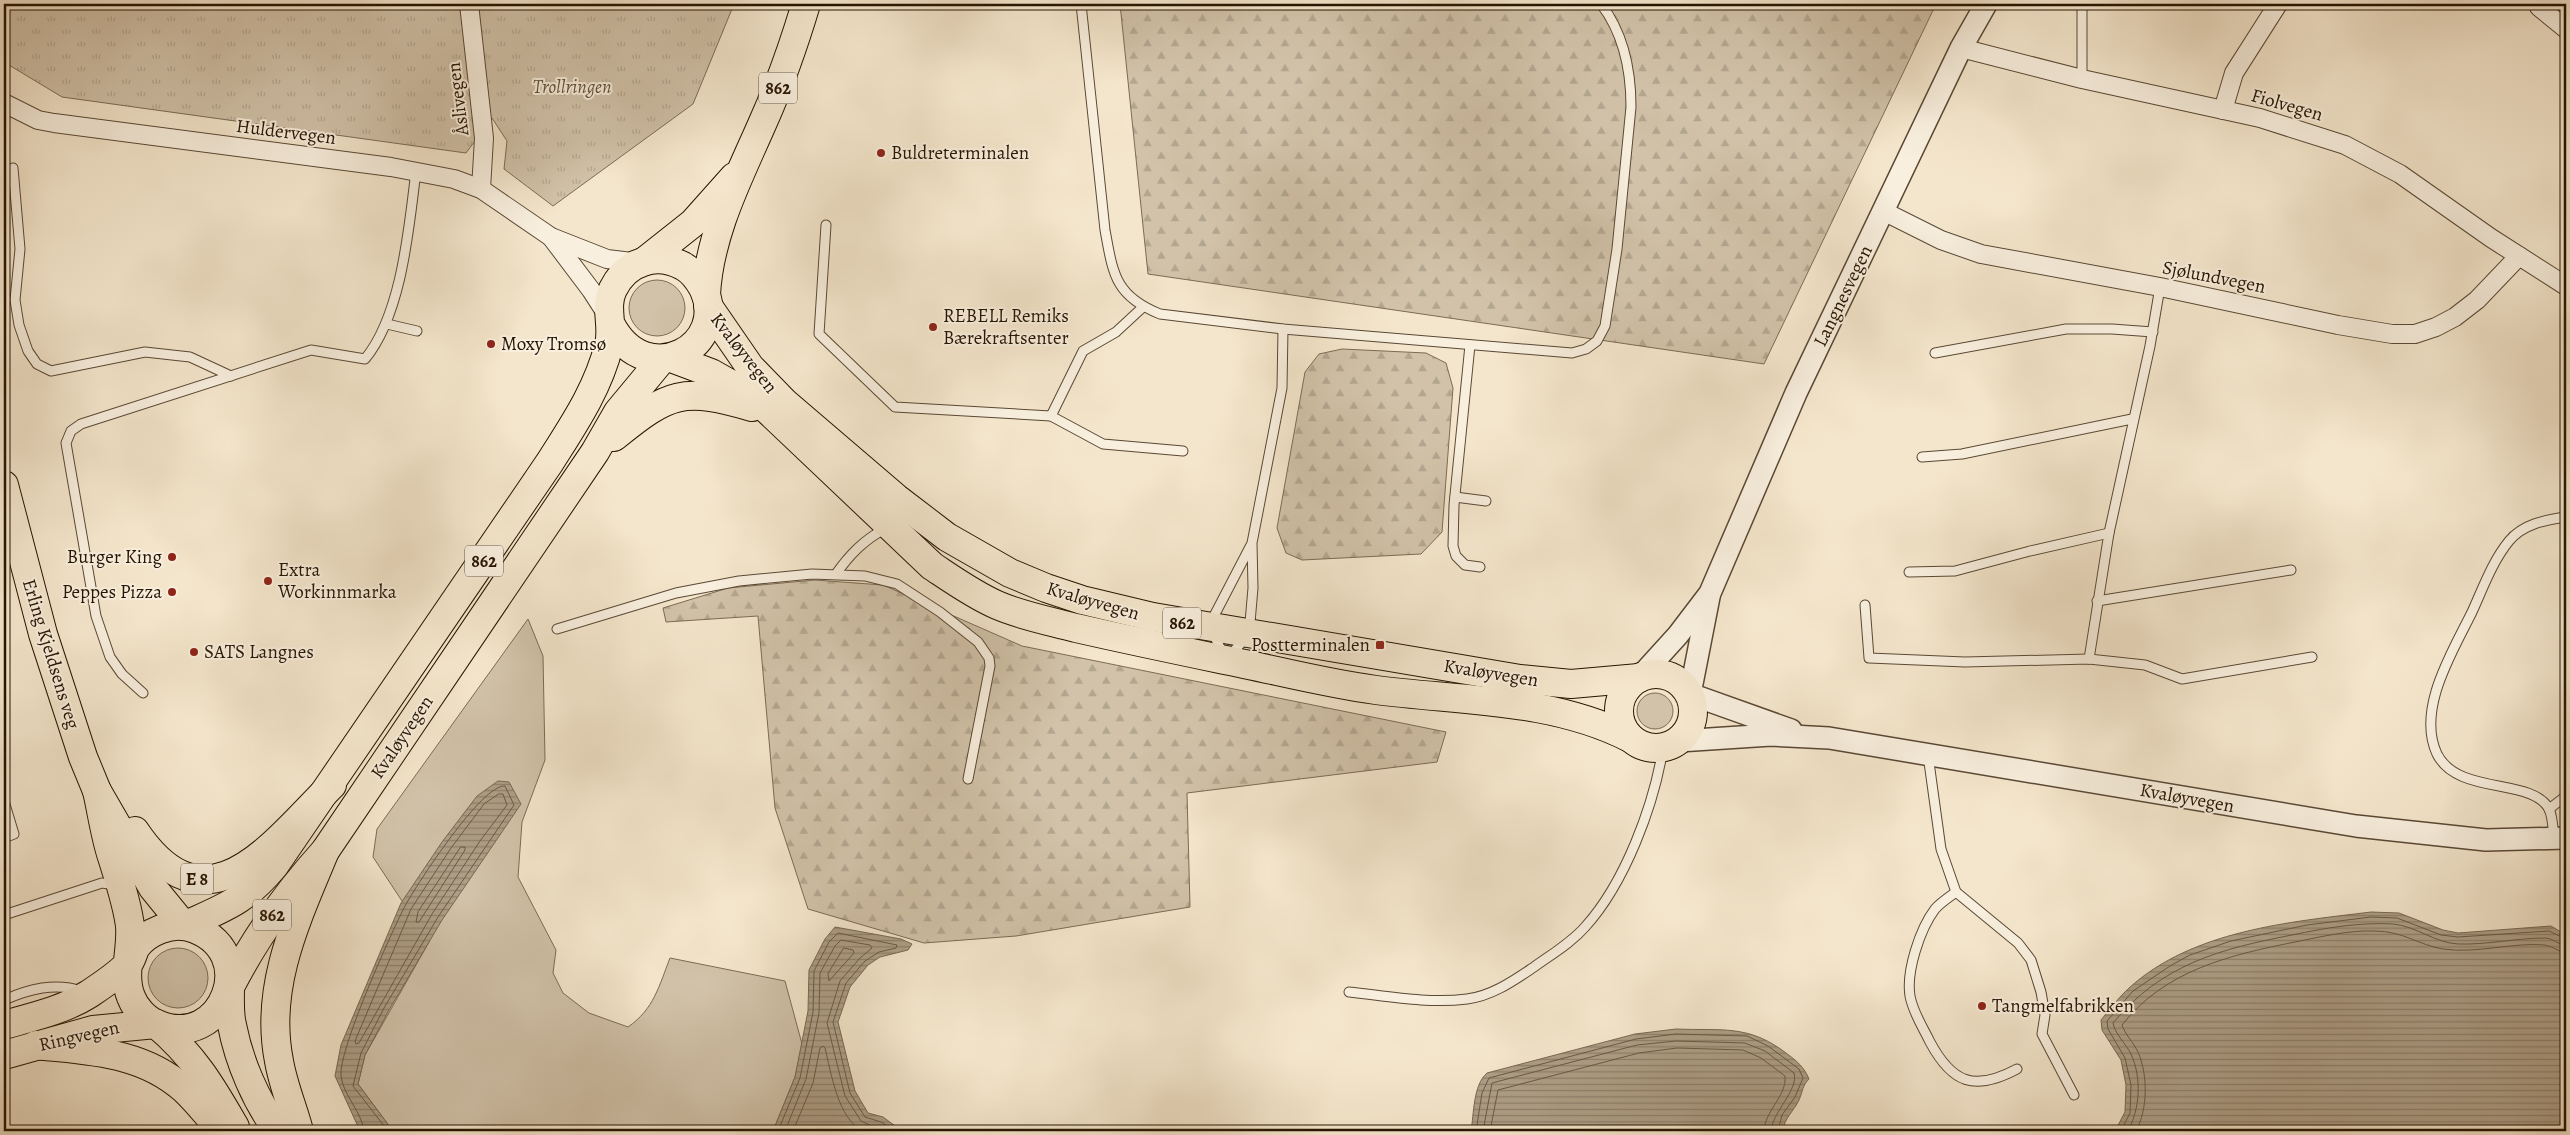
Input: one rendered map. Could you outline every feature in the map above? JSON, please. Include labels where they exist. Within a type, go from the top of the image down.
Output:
[{"type":"main road","name":"862","points":[[742,169],[693,223],[643,262],[628,269],[612,291],[610,322],[618,340],[631,351],[646,358],[666,359],[684,353],[703,333],[707,320],[712,252],[742,169],[784,71],[806,4]]},
{"type":"main road","name":"862","points":[[643,262],[660,259],[675,262],[689,270],[699,281],[707,300]]},
{"type":"main road","name":"Kvaløyvegen","points":[[707,300],[725,334],[766,386],[896,498],[947,537],[976,556],[1046,588],[1117,610],[1211,629],[1554,683],[1571,684],[1639,678]]},
{"type":"main road","name":"Kvaløyvegen","points":[[184,926],[227,908],[259,884],[332,785],[544,471],[590,399],[610,342],[610,322]]},
{"type":"main road","name":"Kvaløyvegen","points":[[230,987],[265,924],[292,887],[325,851],[595,452],[618,412],[666,359],[711,373],[736,386],[774,416],[932,566],[964,588],[997,605],[1036,618],[1112,636],[1376,690],[1471,699],[1581,718],[1608,726],[1630,738]]},
{"type":"main road","name":"862","points":[[595,452],[642,414],[666,400],[684,396],[708,395],[774,416]]},
{"type":"main road","name":"Erling Kjeldsens veg","points":[[4,485],[49,653],[83,757],[97,791],[153,888],[184,926]]},
{"type":"main road","name":"862","points":[[1639,678],[1651,674],[1673,678],[1690,694]]},
{"type":"main road","points":[[1630,738],[1620,720],[1620,700],[1624,691],[1639,678]]},
{"type":"main road","points":[[1671,744],[1691,724],[1694,714],[1690,694]]},
{"type":"main road","name":"862","points":[[1630,738],[1645,747],[1671,744]]},
{"type":"main road","name":"E 8","points":[[83,757],[153,854],[168,868],[199,880],[214,879],[248,867],[332,785]]},
{"type":"main road","name":"Erling Kjeldsens veg","points":[[97,791],[130,927],[128,964]]},
{"type":"main road","points":[[299,1131],[278,1061],[275,1031],[276,994],[282,960],[325,851]]},
{"type":"main road","points":[[128,964],[136,947],[149,934],[166,927],[184,926],[201,930],[215,940],[225,954],[230,970],[231,1024],[237,1047],[245,1070],[278,1131]]},
{"type":"main road","name":"E 8","points":[[128,964],[127,982],[131,999],[141,1014],[180,1044],[198,1066],[238,1131]]},
{"type":"main road","name":"Ringvegen","points":[[4,1025],[48,1012],[89,994],[128,964]]},
{"type":"main road","name":"E 8","points":[[156,1024],[174,1029],[193,1027],[210,1018],[223,1004],[230,987]]},
{"type":"main road","name":"Ringvegen","points":[[4,1055],[93,1030],[156,1024]]},
{"type":"main road","name":"E 8","points":[[36,1045],[106,1052],[136,1059],[161,1071],[179,1085],[222,1131]]},
{"type":"street","name":"Åslivegen","points":[[469,4],[484,138],[481,189]]},
{"type":"street","name":"Langnesvegen","points":[[1690,694],[1710,593],[1796,393],[1961,48],[1986,4]]},
{"type":"street","points":[[2222,110],[2234,73],[2278,4]]},
{"type":"street","points":[[2539,7],[2566,28]]},
{"type":"street","name":"Fiolvegen","points":[[1961,48],[2082,79],[2222,110],[2312,133],[2370,156],[2415,184],[2566,286]]},
{"type":"street","name":"Huldervegen","points":[[4,103],[38,120],[54,123],[416,170],[454,179],[481,189],[551,237],[581,247],[607,259],[643,262]]},
{"type":"street","name":"Sjølundvegen","points":[[1883,211],[1942,240],[1982,254],[2160,287],[2372,332],[2415,334],[2436,328],[2455,317],[2477,300],[2519,256]]},
{"type":"street","name":"Huldervegen","points":[[551,237],[591,290],[610,322]]},
{"type":"street","name":"Langnesvegen","points":[[1639,678],[1678,635],[1710,593]]},
{"type":"street","name":"Kvaløyvegen","points":[[1690,694],[1810,736]]},
{"type":"street","name":"Kvaløyvegen","points":[[1671,744],[1747,736],[1810,736],[2356,826],[2478,839],[2560,838]]},
{"type":"lane","points":[[1081,4],[1096,155],[1110,259],[1118,281],[1128,296],[1143,307],[1160,314],[1283,329],[1572,353],[1586,349],[1597,341],[1604,326],[1618,232],[1631,89],[1622,39],[1613,20],[1601,4]]},
{"type":"lane","points":[[2082,4],[2082,79]]},
{"type":"lane","points":[[13,168],[20,249],[15,300],[19,324],[28,351],[37,364],[51,371],[145,352],[190,357],[231,376]]},
{"type":"lane","points":[[142,693],[122,674],[110,657],[96,616],[66,443],[72,431],[81,424],[311,350],[365,359],[387,324],[410,217],[416,170]]},
{"type":"lane","points":[[826,225],[819,334],[895,407],[1051,416],[1103,444],[1183,451]]},
{"type":"lane","points":[[2089,659],[2108,533],[2132,418],[2153,332],[2160,287]]},
{"type":"lane","points":[[1051,416],[1083,351],[1116,332],[1143,307]]},
{"type":"lane","points":[[387,324],[417,331]]},
{"type":"lane","points":[[1252,543],[1214,616],[1211,629],[1226,660],[1249,634],[1253,588],[1252,543],[1282,388],[1283,329]]},
{"type":"lane","points":[[1935,353],[2066,329],[2112,329],[2153,332]]},
{"type":"lane","points":[[1470,345],[1455,497],[1453,546],[1456,556],[1464,565],[1480,567]]},
{"type":"lane","points":[[1922,457],[1962,454],[2132,418]]},
{"type":"lane","points":[[1455,497],[1486,501]]},
{"type":"lane","points":[[2560,838],[2549,809],[2543,802],[2521,791],[2470,780],[2446,766],[2437,754],[2433,738],[2432,720],[2440,675],[2492,569],[2509,541],[2528,525],[2566,517]]},
{"type":"lane","points":[[836,574],[850,554],[863,542],[890,525]]},
{"type":"lane","points":[[1909,572],[1955,571],[2030,550],[2108,533]]},
{"type":"lane","points":[[2097,600],[2291,570]]},
{"type":"lane","points":[[557,628],[642,602],[716,585],[774,577],[836,574],[864,576],[897,584],[914,593],[966,631],[985,649],[990,666],[968,779]]},
{"type":"lane","points":[[1865,605],[1869,658],[1965,662],[2089,659],[2145,665],[2182,679],[2312,657]]},
{"type":"lane","points":[[1349,992],[1438,1001],[1468,999],[1498,990],[1566,945],[1585,928],[1610,893],[1653,796],[1671,744]]},
{"type":"lane","points":[[1928,755],[1942,849],[1956,892],[2018,943],[2031,960],[2041,992],[2044,1015],[2042,1034],[2074,1096]]},
{"type":"lane","points":[[2549,809],[2566,796]]},
{"type":"lane","points":[[4,801],[14,834],[4,838]]},
{"type":"lane","points":[[4,915],[102,883],[113,883],[122,888]]},
{"type":"lane","points":[[1956,892],[1935,908],[1917,946],[1910,976],[1910,996],[1914,1011],[1942,1063],[1956,1076],[1983,1082],[2017,1069]]},
{"type":"lane","points":[[4,1000],[22,992],[46,987],[73,988],[89,994]]},
{"type":"green space","name":"Trollringen","points":[[4,4],[734,4],[693,104],[553,206],[504,169],[507,141],[492,118],[466,153],[62,97],[4,62]]},
{"type":"green space","points":[[1120,4],[1936,4],[1764,364],[1148,274]]},
{"type":"green space","points":[[657,280],[668,282],[677,288],[683,297],[685,308],[683,319],[677,328],[668,334],[657,336],[646,334],[637,328],[631,319],[629,308],[631,297],[637,288],[646,282]]},
{"type":"green space","points":[[1342,349],[1426,353],[1446,363],[1453,388],[1442,532],[1421,554],[1302,560],[1286,553],[1277,528],[1305,372],[1319,354]]},
{"type":"green space","points":[[815,580],[883,585],[1022,646],[1446,732],[1437,762],[1187,793],[1190,907],[1016,936],[924,943],[808,909],[775,808],[758,616],[666,622],[663,608],[728,588]]},
{"type":"green space","points":[[528,619],[543,656],[545,760],[522,822],[518,877],[556,950],[553,973],[563,993],[589,1013],[628,1027],[650,1005],[670,958],[785,981],[802,1044],[795,1077],[773,1131],[393,1131],[358,1084],[365,1055],[429,942],[373,857],[377,829]]},
{"type":"green space","points":[[1655,693],[1668,698],[1673,711],[1668,724],[1655,729],[1642,724],[1637,711],[1642,698]]},
{"type":"green space","points":[[178,948],[194,953],[199,957],[203,962],[208,978],[203,994],[199,999],[194,1003],[178,1008],[162,1003],[157,999],[153,994],[148,978],[153,962],[157,957],[162,953]]},
{"type":"water","points":[[498,781],[509,782],[521,804],[442,920],[365,1055],[358,1084],[393,1131],[360,1131],[335,1076],[341,1045],[401,903],[442,842],[477,796]]},
{"type":"water","points":[[2371,912],[2399,913],[2443,930],[2458,933],[2551,926],[2566,935],[2566,1131],[2115,1131],[2125,1112],[2126,1085],[2121,1060],[2102,1030],[2101,1020],[2129,988],[2154,968],[2182,953],[2212,941],[2276,925]]},
{"type":"water","points":[[835,927],[901,939],[912,944],[908,950],[880,957],[868,965],[850,987],[838,1022],[855,1091],[868,1113],[883,1117],[902,1131],[773,1131],[795,1077],[808,1011],[809,970],[825,939]]},
{"type":"water","points":[[1676,1029],[1721,1030],[1747,1033],[1772,1044],[1797,1062],[1809,1079],[1797,1104],[1785,1122],[1783,1131],[1471,1131],[1477,1092],[1482,1078],[1487,1073],[1635,1034]]},
{"type":"place","name":"Buldreterminalen","points":[[881,153]]},
{"type":"place","name":"REBELL Remiks Bærekraftsenter","points":[[933,327]]},
{"type":"place","name":"Moxy Tromsø","points":[[491,344]]},
{"type":"place","name":"Burger King","points":[[172,557]]},
{"type":"place","name":"Extra Workinnmarka","points":[[268,581]]},
{"type":"place","name":"Peppes Pizza","points":[[172,592]]},
{"type":"place","name":"Postterminalen","points":[[1380,645]]},
{"type":"place","name":"SATS Langnes","points":[[194,652]]},
{"type":"place","name":"Tangmelfabrikken","points":[[1982,1006]]}]
